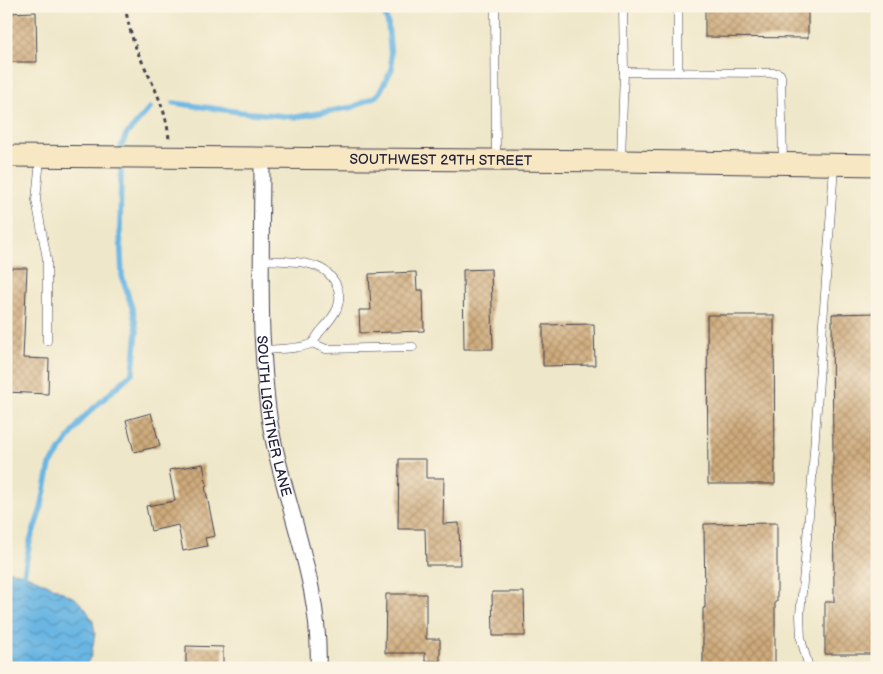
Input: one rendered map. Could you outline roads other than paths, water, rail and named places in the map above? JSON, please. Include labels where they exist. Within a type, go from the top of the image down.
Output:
[{"type":"street","name":"SOUTHWEST 29TH STREET","points":[[6,156],[877,165]]},
{"type":"street","name":"SOUTH LIGHTNER LANE","points":[[262,159],[261,300],[266,397],[270,425],[314,601],[318,631],[318,668]]},
{"type":"lane","points":[[495,6],[496,160]]},
{"type":"lane","points":[[621,161],[624,72],[623,6]]},
{"type":"lane","points":[[678,6],[678,72]]},
{"type":"lane","points":[[624,72],[780,74],[783,164]]},
{"type":"lane","points":[[40,157],[36,200],[47,259],[47,341]]},
{"type":"lane","points":[[810,668],[800,639],[800,615],[811,493],[834,165]]},
{"type":"lane","points":[[261,260],[307,264],[320,268],[330,273],[339,297],[331,321],[312,343],[301,347],[263,350]]},
{"type":"lane","points":[[312,343],[326,349],[413,348]]},
{"type":"water","points":[[6,570],[24,574],[53,587],[76,599],[85,608],[93,621],[95,634],[91,656],[84,668],[6,668]]},
{"type":"waterway","points":[[174,103],[296,117],[353,107],[378,95],[392,69],[388,24],[382,6]]},
{"type":"waterway","points":[[121,147],[126,135],[150,108]]},
{"type":"waterway","points":[[20,579],[24,574],[30,541],[41,509],[50,465],[83,418],[133,372],[137,331],[122,276],[120,231],[121,169]]}]
